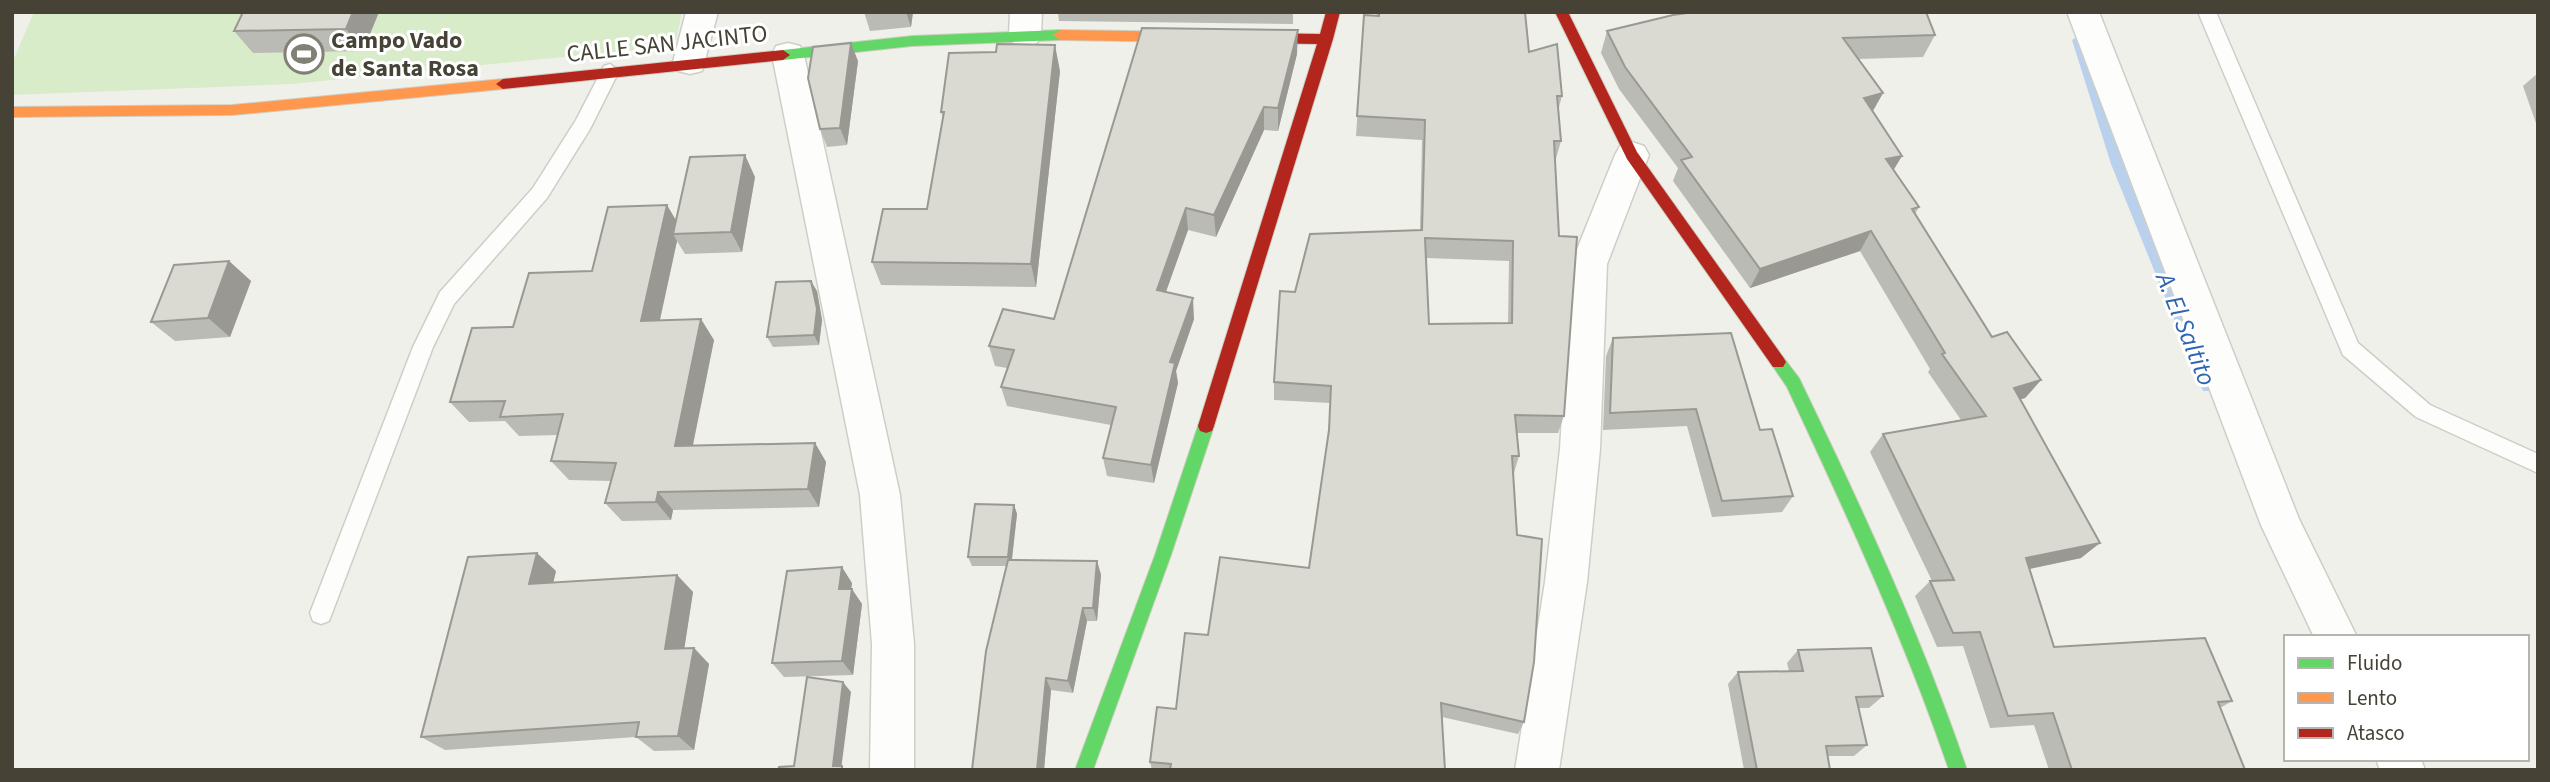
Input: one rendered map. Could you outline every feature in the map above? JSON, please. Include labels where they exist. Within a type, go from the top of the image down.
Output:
[{"type":"street","points":[[690,62],[702,12]]},
{"type":"street","points":[[1084,770],[1163,555],[1235,340],[1333,12]]},
{"type":"street","points":[[1561,12],[1632,155],[1793,383],[1864,532],[1934,695],[1958,770]]},
{"type":"street","points":[[2083,12],[2130,140],[2171,234],[2196,308],[2281,525],[2335,635]]},
{"type":"street","name":"CALLE SAN JACINTO","points":[[13,112],[232,110],[352,100],[690,62],[788,55],[912,41],[1026,24],[1203,37]]},
{"type":"street","points":[[1230,38],[1326,39]]},
{"type":"street","points":[[788,55],[880,495],[893,644],[892,770]]},
{"type":"street","points":[[1537,770],[1566,582],[1586,394],[1586,288],[1589,264],[1632,155]]},
{"type":"lane","points":[[2207,12],[2350,349],[2423,411],[2538,464]]},
{"type":"lane","points":[[321,612],[423,347],[447,298],[540,193],[583,124],[610,71]]},
{"type":"green space","name":"Campo Vado de Santa Rosa","points":[[34,12],[682,12],[675,46],[292,84],[12,95],[12,63]]},
{"type":"building","points":[[243,12],[353,12],[346,29],[234,31]]},
{"type":"building","points":[[1379,12],[1525,12],[1529,52],[1557,44],[1562,96],[1557,96],[1561,141],[1554,141],[1559,236],[1577,237],[1564,416],[1515,415],[1519,456],[1512,456],[1517,535],[1542,539],[1534,662],[1524,722],[1441,703],[1445,770],[1170,770],[1171,764],[1150,762],[1157,707],[1176,709],[1185,633],[1208,635],[1220,557],[1309,568],[1329,430],[1331,386],[1274,382],[1280,291],[1295,292],[1310,234],[1422,230],[1425,120],[1357,116],[1364,15],[1379,16]],"holes":[[[1425,238],[1513,241],[1512,323],[1429,324]]]},
{"type":"building","points":[[1694,12],[1926,12],[1935,35],[1843,38],[1883,93],[1864,98],[1902,156],[1886,159],[1919,207],[1912,209],[1992,337],[2007,332],[2041,380],[2014,388],[2100,543],[2026,558],[2054,647],[2205,638],[2232,701],[2218,702],[2245,770],[2072,770],[2053,713],[2008,716],[1980,632],[1953,633],[1930,581],[1954,580],[1883,434],[1986,416],[1942,354],[1945,353],[1871,231],[1760,269],[1681,160],[1692,157],[1625,67],[1607,31]]},
{"type":"building","points":[[1142,28],[1298,30],[1278,108],[1264,107],[1214,215],[1186,208],[1157,290],[1193,298],[1170,362],[1175,363],[1151,465],[1103,458],[1116,407],[1001,387],[1014,350],[989,346],[1003,309],[1054,319]]},
{"type":"building","points":[[851,43],[840,128],[820,129],[808,78],[813,47]]},
{"type":"building","points":[[997,44],[1055,45],[1031,264],[872,262],[883,209],[927,209],[944,112],[941,112],[949,53],[996,52]]},
{"type":"building","points":[[745,155],[731,232],[673,234],[690,157]]},
{"type":"building","points":[[667,205],[641,321],[701,319],[675,446],[815,443],[808,489],[658,492],[656,502],[605,503],[616,463],[551,461],[563,414],[500,417],[505,401],[450,402],[472,328],[513,327],[529,273],[592,271],[608,207]]},
{"type":"building","points":[[229,261],[208,318],[151,322],[174,265]]},
{"type":"building","points":[[811,281],[817,309],[814,335],[767,337],[776,282]]},
{"type":"building","points":[[1731,333],[1760,430],[1772,429],[1793,496],[1722,501],[1696,409],[1610,413],[1613,338]]},
{"type":"building","points":[[975,504],[1014,505],[1008,557],[968,557]]},
{"type":"building","points":[[537,553],[529,584],[677,575],[665,649],[694,648],[678,736],[636,737],[639,722],[421,737],[468,557]]},
{"type":"building","points":[[1008,560],[1097,561],[1093,608],[1083,608],[1068,681],[1046,678],[1037,770],[972,770],[986,651]]},
{"type":"building","points":[[842,567],[839,589],[852,589],[842,661],[772,663],[787,571]]},
{"type":"building","points":[[1871,648],[1883,696],[1856,697],[1867,745],[1826,746],[1830,770],[1757,770],[1738,672],[1803,671],[1798,650]]},
{"type":"building","points":[[807,677],[843,682],[833,766],[842,766],[842,770],[778,770],[779,767],[794,766]]},
{"type":"waterway","name":"A. El Saltito","points":[[2079,40],[2118,164],[2209,386]]},
{"type":"traffic: fast","points":[[783,55],[912,41],[1060,35]]},
{"type":"traffic: fast","points":[[1778,362],[1793,383],[1882,574],[1923,671],[1958,770]]},
{"type":"traffic: fast","points":[[1084,770],[1163,555],[1206,426]]},
{"type":"traffic: slow","points":[[1060,35],[1190,37]]},
{"type":"traffic: slow","points":[[13,112],[232,110],[503,84]]},
{"type":"traffic: jam","points":[[1206,426],[1333,12]]},
{"type":"traffic: jam","points":[[1561,12],[1632,155],[1778,362]]},
{"type":"traffic: jam","points":[[1246,38],[1326,39]]},
{"type":"traffic: jam","points":[[503,84],[783,55]]},
{"type":"place","name":"Campo Vado de Santa Rosa","points":[[304,54]]}]
